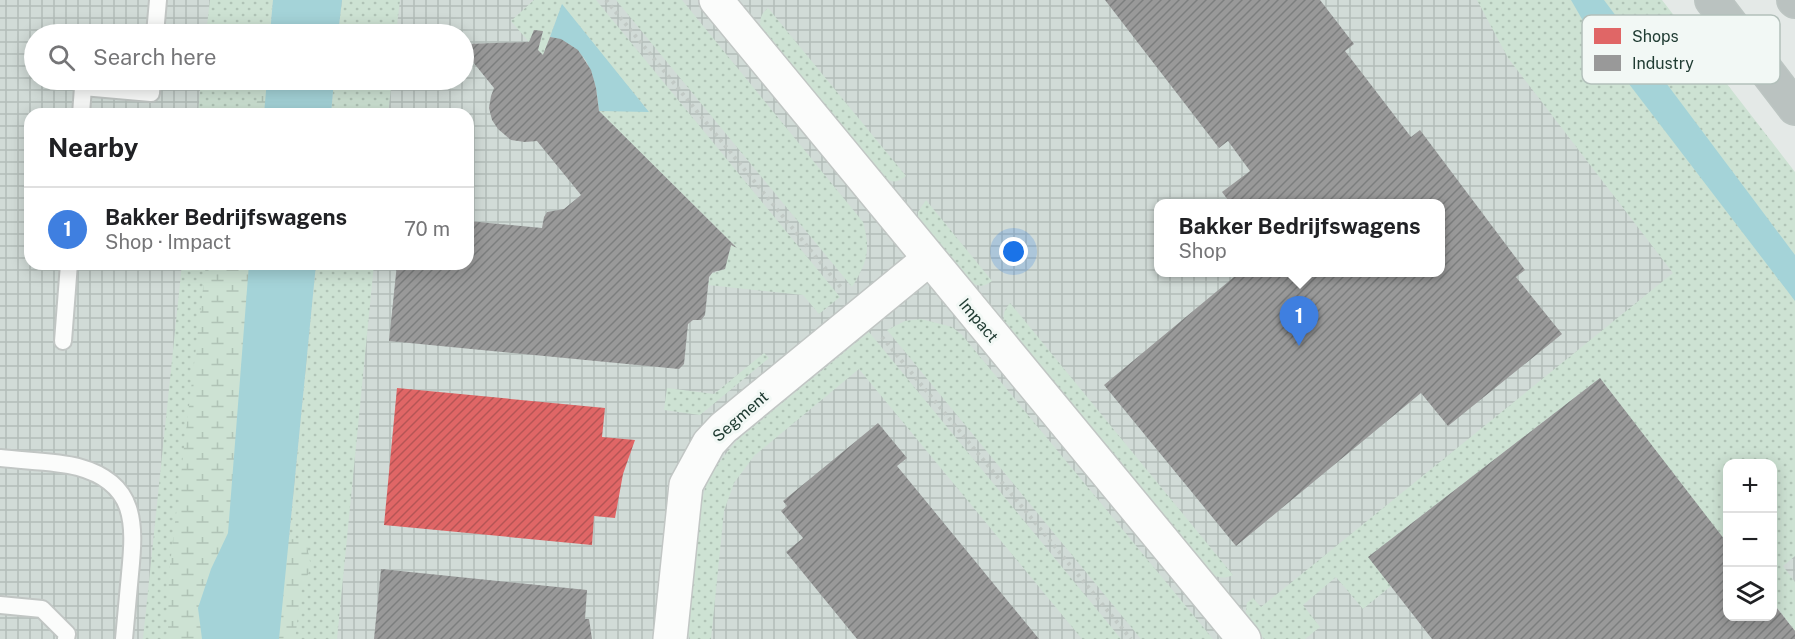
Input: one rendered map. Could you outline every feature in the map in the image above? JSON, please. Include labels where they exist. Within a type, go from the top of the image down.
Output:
[{"type":"highway","points":[[1712,0],[1724,15]]},
{"type":"highway","points":[[1777,84],[1795,108]]},
{"type":"street","name":"Impact","points":[[716,0],[1244,639]]},
{"type":"street","name":"Segment","points":[[670,639],[686,485],[709,443],[723,428],[928,259]]},
{"type":"lane","points":[[156,24],[158,0]]},
{"type":"lane","points":[[81,108],[83,90]]},
{"type":"lane","points":[[117,90],[151,93],[151,90]]},
{"type":"lane","points":[[63,341],[69,270]]},
{"type":"lane","points":[[0,458],[76,466],[98,474],[122,494],[131,515],[133,538],[124,639]]},
{"type":"lane","points":[[0,605],[42,609],[67,633],[66,639]]},
{"type":"shaded area","points":[[0,0],[1586,0],[1597,15],[1582,15],[1582,84],[1649,84],[1795,277],[1795,639],[0,639]]},
{"type":"green space","points":[[210,0],[273,0],[271,24],[207,24]]},
{"type":"green space","points":[[342,0],[400,0],[397,24],[339,24]]},
{"type":"green space","points":[[534,0],[596,0],[840,297],[819,314],[803,295],[708,285],[711,274],[725,269],[731,245],[735,246],[599,111],[648,111],[562,5],[543,55],[538,50],[543,32],[534,30],[529,42],[511,21]]},
{"type":"green space","points":[[616,0],[682,0],[863,222],[867,241],[866,256],[852,287]]},
{"type":"green space","points":[[1477,0],[1662,0],[1674,15],[1582,15],[1582,84],[1727,84],[1795,172],[1795,556],[1783,566],[1795,582],[1795,631],[1777,607],[1777,459],[1723,459],[1723,539],[1600,378],[1369,556],[1391,586],[1363,609],[1336,577],[1303,605],[1320,627],[1305,639],[1264,639],[1245,616],[1247,603],[1253,598],[1261,607],[1673,273],[1508,58]]},
{"type":"green space","points":[[768,8],[906,176],[894,181],[883,177],[760,26],[762,15]]},
{"type":"green space","points":[[200,90],[266,90],[265,108],[199,108]]},
{"type":"green space","points":[[260,90],[276,90],[275,108],[253,108]]},
{"type":"green space","points":[[333,90],[391,90],[389,108],[332,108]]},
{"type":"green space","points":[[926,200],[992,281],[980,286],[967,279],[918,219],[918,212]]},
{"type":"green space","points":[[181,270],[248,270],[202,639],[143,639]]},
{"type":"green space","points":[[205,270],[260,270],[236,533],[212,639],[168,639],[169,573]]},
{"type":"green space","points":[[315,270],[373,270],[337,639],[279,639]]},
{"type":"green space","points":[[1010,303],[1233,575],[1222,577],[1210,574],[1005,324],[1004,313]]},
{"type":"green space","points":[[921,319],[952,327],[962,335],[1213,639],[1141,639],[887,330],[905,321]]},
{"type":"green space","points":[[869,332],[1121,639],[1082,639],[859,369],[754,456],[734,483],[724,511],[711,639],[690,639],[688,633],[700,510],[705,488],[714,469],[737,440]]},
{"type":"green space","points":[[764,353],[769,358],[700,415],[664,410],[667,388],[714,394]]},
{"type":"green space","points":[[288,539],[306,540],[311,567],[301,591],[295,639],[272,639],[281,553]]},
{"type":"water","points":[[273,0],[342,0],[339,24],[271,24]]},
{"type":"water","points":[[1571,0],[1604,0],[1615,15],[1582,15],[1582,19]]},
{"type":"water","points":[[562,4],[649,112],[599,111],[595,86],[588,64],[573,47],[550,37]]},
{"type":"water","points":[[1629,84],[1667,84],[1795,255],[1795,301]]},
{"type":"water","points":[[266,90],[333,90],[332,108],[265,108]]},
{"type":"water","points":[[249,270],[315,270],[279,639],[202,639],[198,608],[211,569],[228,533]]},
{"type":"building: Shops","points":[[397,388],[605,408],[602,437],[635,440],[623,474],[615,518],[594,516],[592,545],[384,525]]},
{"type":"building: Industry","points":[[1105,0],[1320,0],[1354,44],[1345,51],[1411,137],[1420,130],[1525,270],[1516,277],[1562,334],[1448,426],[1421,393],[1236,546],[1104,385],[1234,277],[1445,277],[1445,199],[1227,199],[1222,192],[1250,171],[1228,141],[1219,148]]},
{"type":"building: Industry","points":[[534,30],[543,31],[538,50],[543,55],[550,37],[561,39],[578,50],[591,70],[599,111],[737,248],[731,245],[725,269],[713,272],[709,277],[705,315],[701,320],[693,320],[688,324],[684,364],[679,369],[389,341],[396,270],[474,270],[474,222],[542,228],[547,212],[564,209],[581,195],[537,141],[511,140],[498,129],[492,120],[489,108],[494,88],[474,63],[474,44],[529,42]]},
{"type":"building: Industry","points":[[1600,378],[1723,538],[1723,621],[1777,621],[1777,608],[1795,631],[1795,639],[1432,639],[1368,557]]},
{"type":"building: Industry","points":[[878,423],[907,458],[897,466],[1039,639],[857,639],[786,552],[803,538],[781,511],[787,506],[783,501]]},
{"type":"building: Industry","points":[[381,569],[587,590],[585,619],[589,619],[592,639],[374,639]]},
{"type":"place","name":"Bakker Bedrijfswagens","points":[[1299,346]]}]
